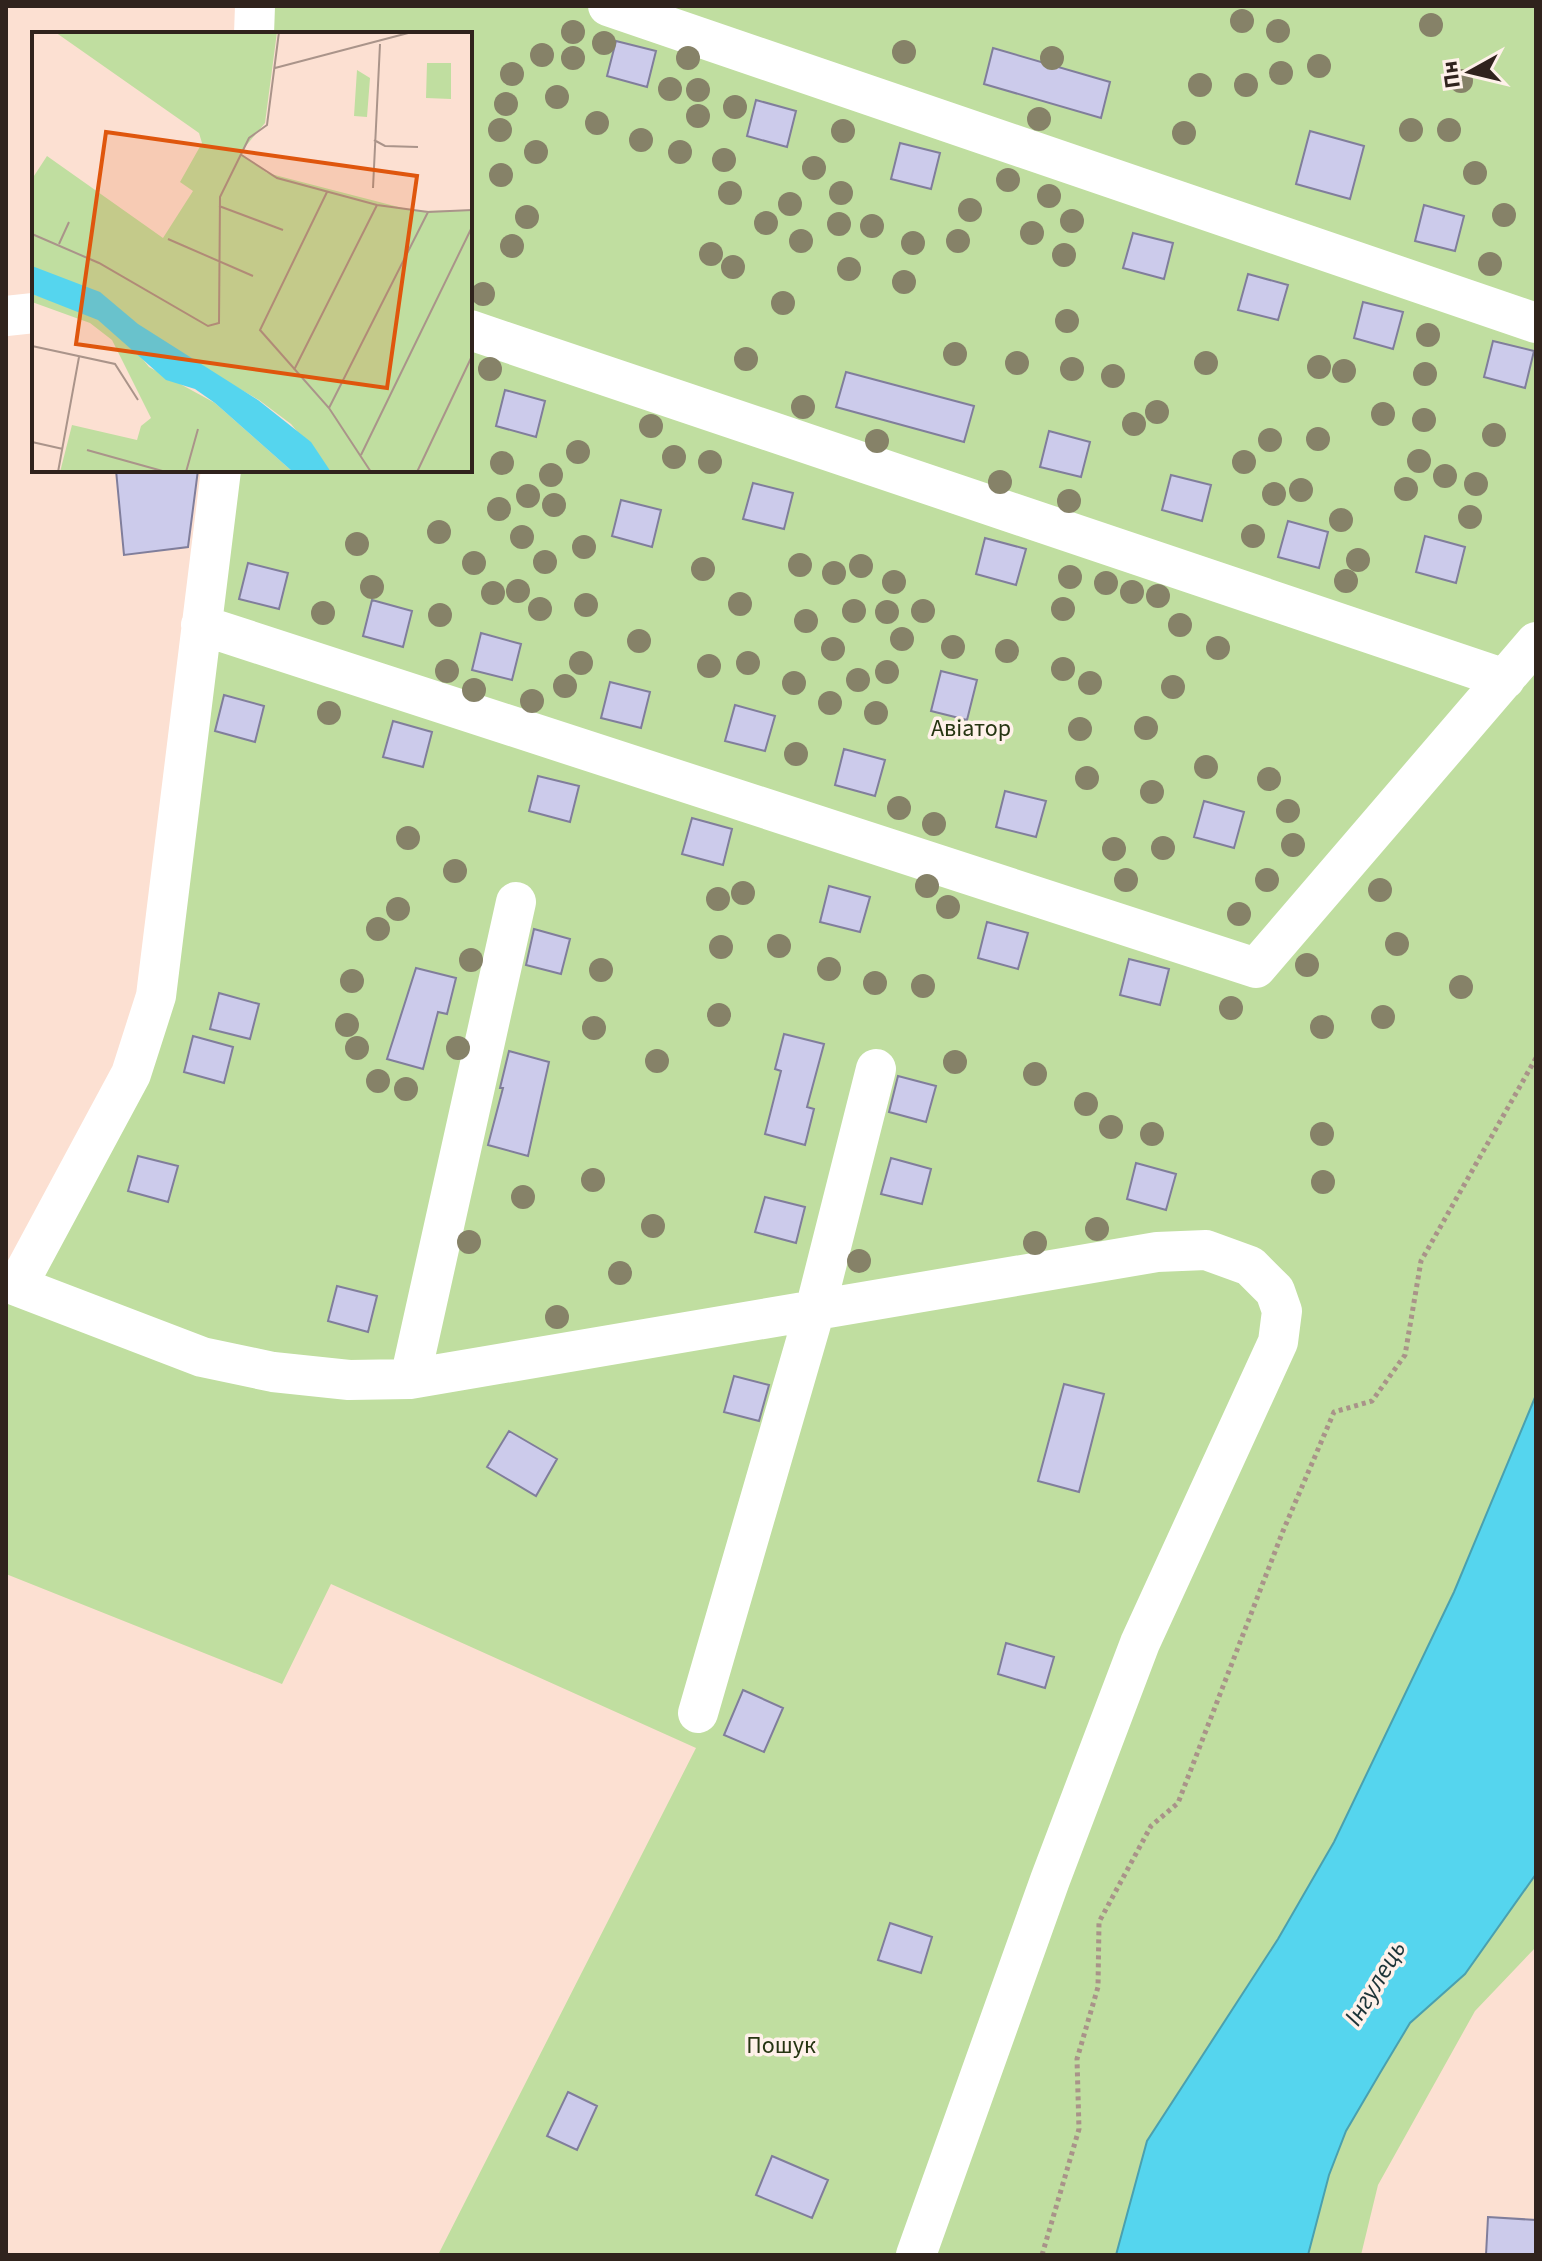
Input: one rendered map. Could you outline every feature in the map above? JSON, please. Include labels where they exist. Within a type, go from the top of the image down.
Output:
[{"type":"street","points":[[254,32],[255,6]]},
{"type":"street","points":[[608,6],[1536,323]]},
{"type":"street","points":[[6,316],[32,313]]},
{"type":"street","points":[[472,331],[1505,679]]},
{"type":"street","points":[[221,472],[187,769],[156,996],[131,1074],[11,1284],[202,1357],[288,1374],[349,1380],[410,1379],[1157,1252],[1206,1250],[1250,1266],[1275,1291],[1282,1311],[1278,1342],[1140,1643],[1008,1995],[916,2255]]},
{"type":"street","points":[[201,625],[1256,968],[1536,642]]},
{"type":"street","points":[[410,1379],[516,902]]},
{"type":"street","points":[[698,1713],[815,1310],[876,1069]]},
{"type":"path","points":[[1042,2255],[1079,2129],[1077,2059],[1098,1987],[1099,1922],[1151,1826],[1178,1803],[1283,1531],[1334,1412],[1372,1401],[1405,1355],[1421,1261],[1536,1058]]},
{"type":"green space","name":"Авіатор","points":[[255,6],[1536,6],[1536,1601],[1142,2255],[438,2255],[696,1748],[331,1584],[282,1684],[6,1574],[6,1282],[130,1074],[221,472],[472,472],[472,32],[254,32]]},
{"type":"green space","points":[[1536,1874],[1536,1947],[1475,2011],[1378,2185],[1361,2255],[1260,2255],[1297,2215],[1395,1974],[1486,1945]]},
{"type":"water","name":"Інгулець","points":[[1536,1395],[1536,1874],[1465,1974],[1410,2023],[1380,2073],[1346,2131],[1329,2175],[1308,2255],[1116,2255],[1147,2141],[1278,1939],[1334,1842],[1454,1592]]},
{"type":"building","points":[[616,41],[656,51],[647,87],[607,76]]},
{"type":"building","points":[[993,48],[1110,82],[1101,118],[984,84]]},
{"type":"building","points":[[756,100],[796,111],[787,147],[747,136]]},
{"type":"building","points":[[1310,131],[1364,146],[1350,199],[1296,184]]},
{"type":"building","points":[[900,143],[940,153],[931,189],[891,179]]},
{"type":"building","points":[[1424,205],[1464,216],[1455,251],[1415,241]]},
{"type":"building","points":[[1133,233],[1173,243],[1164,279],[1123,268]]},
{"type":"building","points":[[1248,274],[1288,285],[1278,320],[1238,310]]},
{"type":"building","points":[[1363,302],[1403,312],[1393,349],[1354,338]]},
{"type":"building","points":[[1493,341],[1534,351],[1525,388],[1484,377]]},
{"type":"building","points":[[846,372],[974,406],[964,442],[836,407]]},
{"type":"building","points":[[505,390],[545,401],[536,437],[496,426]]},
{"type":"building","points":[[1049,431],[1090,442],[1081,477],[1040,467]]},
{"type":"building","points":[[116,472],[198,472],[188,547],[124,555]]},
{"type":"building","points":[[1171,475],[1211,485],[1202,521],[1162,510]]},
{"type":"building","points":[[753,483],[793,493],[784,529],[743,519]]},
{"type":"building","points":[[621,500],[661,510],[652,547],[612,536]]},
{"type":"building","points":[[1288,521],[1328,532],[1319,568],[1278,557]]},
{"type":"building","points":[[1425,536],[1465,547],[1456,583],[1416,572]]},
{"type":"building","points":[[985,538],[1026,549],[1016,585],[976,574]]},
{"type":"building","points":[[248,563],[288,573],[279,609],[239,599]]},
{"type":"building","points":[[372,600],[412,611],[403,647],[363,636]]},
{"type":"building","points":[[481,633],[521,644],[512,680],[472,670]]},
{"type":"building","points":[[941,671],[977,680],[967,720],[931,711]]},
{"type":"building","points":[[610,682],[650,692],[641,728],[601,718]]},
{"type":"building","points":[[224,695],[264,706],[255,742],[215,731]]},
{"type":"building","points":[[735,705],[775,716],[765,751],[725,741]]},
{"type":"building","points":[[393,721],[432,732],[423,767],[383,757]]},
{"type":"building","points":[[844,749],[885,760],[875,796],[835,785]]},
{"type":"building","points":[[538,776],[579,786],[570,822],[529,811]]},
{"type":"building","points":[[1005,791],[1046,801],[1036,837],[996,827]]},
{"type":"building","points":[[1204,801],[1244,812],[1234,848],[1194,837]]},
{"type":"building","points":[[692,818],[732,829],[723,865],[682,854]]},
{"type":"building","points":[[829,886],[870,897],[860,932],[820,922]]},
{"type":"building","points":[[987,922],[1028,933],[1018,969],[978,958]]},
{"type":"building","points":[[534,929],[570,939],[561,974],[526,965]]},
{"type":"building","points":[[1129,959],[1169,969],[1160,1005],[1120,995]]},
{"type":"building","points":[[416,968],[456,978],[447,1014],[438,1012],[423,1069],[387,1059]]},
{"type":"building","points":[[219,993],[259,1004],[250,1039],[210,1029]]},
{"type":"building","points":[[784,1034],[824,1044],[807,1107],[814,1109],[805,1145],[765,1134],[781,1071],[775,1069]]},
{"type":"building","points":[[193,1036],[233,1047],[224,1083],[184,1072]]},
{"type":"building","points":[[509,1051],[549,1062],[528,1156],[488,1145]]},
{"type":"building","points":[[898,1076],[936,1086],[926,1122],[889,1112]]},
{"type":"building","points":[[138,1156],[178,1166],[168,1202],[128,1191]]},
{"type":"building","points":[[891,1158],[931,1169],[922,1204],[881,1194]]},
{"type":"building","points":[[1136,1163],[1176,1174],[1166,1210],[1127,1199]]},
{"type":"building","points":[[765,1197],[805,1207],[796,1243],[755,1232]]},
{"type":"building","points":[[337,1286],[377,1296],[368,1332],[328,1321]]},
{"type":"building","points":[[734,1376],[769,1385],[759,1421],[724,1412]]},
{"type":"building","points":[[1064,1384],[1104,1394],[1079,1492],[1038,1481]]},
{"type":"building","points":[[509,1431],[557,1459],[536,1496],[487,1467]]},
{"type":"building","points":[[1006,1643],[1054,1657],[1045,1688],[998,1674]]},
{"type":"building","points":[[743,1690],[783,1708],[764,1752],[724,1735]]},
{"type":"building","points":[[890,1923],[932,1937],[921,1973],[878,1960]]},
{"type":"building","points":[[568,2092],[597,2106],[577,2150],[547,2136]]},
{"type":"building","points":[[772,2156],[828,2180],[812,2218],[756,2195]]},
{"type":"building","points":[[1488,2217],[1536,2220],[1536,2255],[1486,2255]]},
{"type":"park label","name":"Пошук","points":[[781,2045]]}]
